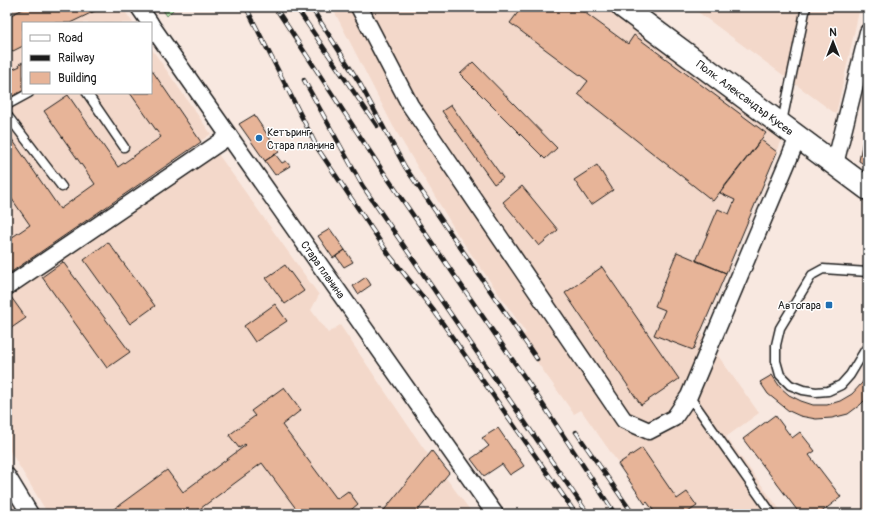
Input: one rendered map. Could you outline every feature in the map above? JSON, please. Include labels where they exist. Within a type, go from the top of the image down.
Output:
[{"type":"street","name":"Стара планина","points":[[139,7],[149,22]]},
{"type":"street","points":[[359,7],[410,105],[624,420],[649,431],[674,418],[689,396],[798,137]]},
{"type":"street","name":"Полк. Александър Кусев","points":[[623,7],[868,189]]},
{"type":"street","name":"Стара планина","points":[[152,27],[495,514]]},
{"type":"street","points":[[835,164],[868,32]]},
{"type":"street","points":[[7,287],[229,136]]},
{"type":"street","points":[[7,476],[30,514]]},
{"type":"lane","points":[[781,124],[806,7]]},
{"type":"lane","points":[[7,105],[27,94]]},
{"type":"lane","points":[[88,94],[124,147]]},
{"type":"lane","points":[[7,114],[62,187]]},
{"type":"lane","points":[[868,272],[823,269],[812,275],[780,328],[776,345],[776,361],[780,375],[790,385],[803,390],[816,392],[828,391],[841,384],[850,375],[868,345]]},
{"type":"lane","points":[[689,396],[772,514]]},
{"type":"shaded area","points":[[23,7],[122,7],[132,22],[22,22],[22,94],[152,94],[152,49],[211,134],[7,275],[7,15]]},
{"type":"shaded area","points":[[332,7],[609,7],[784,135],[701,332],[759,413],[726,437],[783,514],[654,514],[581,410],[574,414],[520,338],[526,333],[458,235],[393,126]]},
{"type":"shaded area","points":[[691,7],[860,7],[836,114]]},
{"type":"shaded area","points":[[218,154],[319,295],[311,310],[328,333],[340,325],[422,446],[473,514],[48,514],[7,446],[7,296]]},
{"type":"green space","points":[[161,7],[176,7],[167,16]]},
{"type":"building","points":[[27,7],[98,7],[99,9],[72,22],[22,22],[22,46],[7,54],[7,17]]},
{"type":"building","points":[[522,7],[577,7],[628,44],[634,35],[766,133],[713,201],[578,94],[588,81],[510,23]]},
{"type":"building","points":[[22,62],[22,92],[7,99],[7,72],[20,66],[19,64]]},
{"type":"building","points":[[473,62],[557,148],[545,159],[460,74]]},
{"type":"building","points":[[152,70],[201,142],[7,275],[7,238],[8,240],[30,225],[7,192],[7,132],[60,209],[95,184],[44,111],[68,95],[118,167],[161,137],[131,94],[152,94]]},
{"type":"building","points":[[451,105],[503,178],[494,184],[442,111]]},
{"type":"building","name":"Кетъринг Стара планина","points":[[254,115],[279,152],[265,161],[239,124]]},
{"type":"building","points":[[864,134],[868,134],[868,167],[859,161]]},
{"type":"building","points":[[761,140],[777,152],[726,273],[696,261],[718,209],[729,214],[735,200],[720,193]]},
{"type":"building","points":[[275,154],[282,163],[286,161],[290,166],[275,175],[265,161]]},
{"type":"building","points":[[597,165],[613,190],[591,205],[574,180]]},
{"type":"building","points":[[522,186],[558,230],[539,246],[503,202]]},
{"type":"building","points":[[330,229],[345,250],[333,258],[318,236]]},
{"type":"building","points":[[108,242],[155,306],[130,324],[84,260]]},
{"type":"building","points":[[345,250],[353,262],[344,267],[336,256]]},
{"type":"building","points":[[677,252],[726,273],[693,350],[654,335],[665,310],[655,306]]},
{"type":"building","points":[[63,262],[130,352],[107,368],[42,277]]},
{"type":"building","points":[[285,265],[304,291],[285,304],[266,278]]},
{"type":"building","points":[[602,267],[679,379],[641,405],[565,293]]},
{"type":"building","points":[[366,277],[371,285],[358,294],[353,286]]},
{"type":"building","points":[[11,297],[26,318],[7,331],[7,300]]},
{"type":"building","points":[[275,304],[287,321],[255,342],[244,326]]},
{"type":"building","points":[[868,372],[868,397],[848,414],[832,418],[816,419],[800,416],[789,411],[768,394],[760,382],[772,375],[780,387],[789,395],[813,405],[827,405],[840,401],[852,394],[862,383]]},
{"type":"building","points":[[284,387],[301,410],[282,425],[337,499],[348,491],[358,504],[346,514],[300,514],[262,463],[193,514],[107,514],[167,470],[183,492],[246,445],[245,444],[239,448],[229,435],[255,416],[251,411]]},
{"type":"building","points":[[775,415],[792,438],[800,432],[815,451],[809,455],[841,497],[819,514],[800,514],[743,439]]},
{"type":"building","points":[[498,428],[524,466],[510,475],[502,464],[484,476],[471,459],[489,446],[482,438]]},
{"type":"building","points":[[642,448],[677,499],[687,492],[697,506],[685,514],[656,514],[647,502],[645,504],[618,464]]},
{"type":"building","points":[[432,451],[449,473],[415,514],[381,514]]},
{"type":"building","points":[[538,510],[541,514],[533,514]]},
{"type":"railway","points":[[246,7],[318,149],[390,256],[434,311],[576,514]]},
{"type":"railway","points":[[275,7],[382,170],[534,391],[615,514]]},
{"type":"railway","points":[[296,7],[377,126]]},
{"type":"railway","points":[[311,7],[359,82],[405,167],[537,359]]},
{"type":"railway","points":[[304,80],[362,185],[588,514]]},
{"type":"railway","points":[[576,432],[633,514]]},
{"type":"place","name":"Кетъринг Стара планина","points":[[259,138]]},
{"type":"place","name":"Автогара","points":[[829,305]]}]
